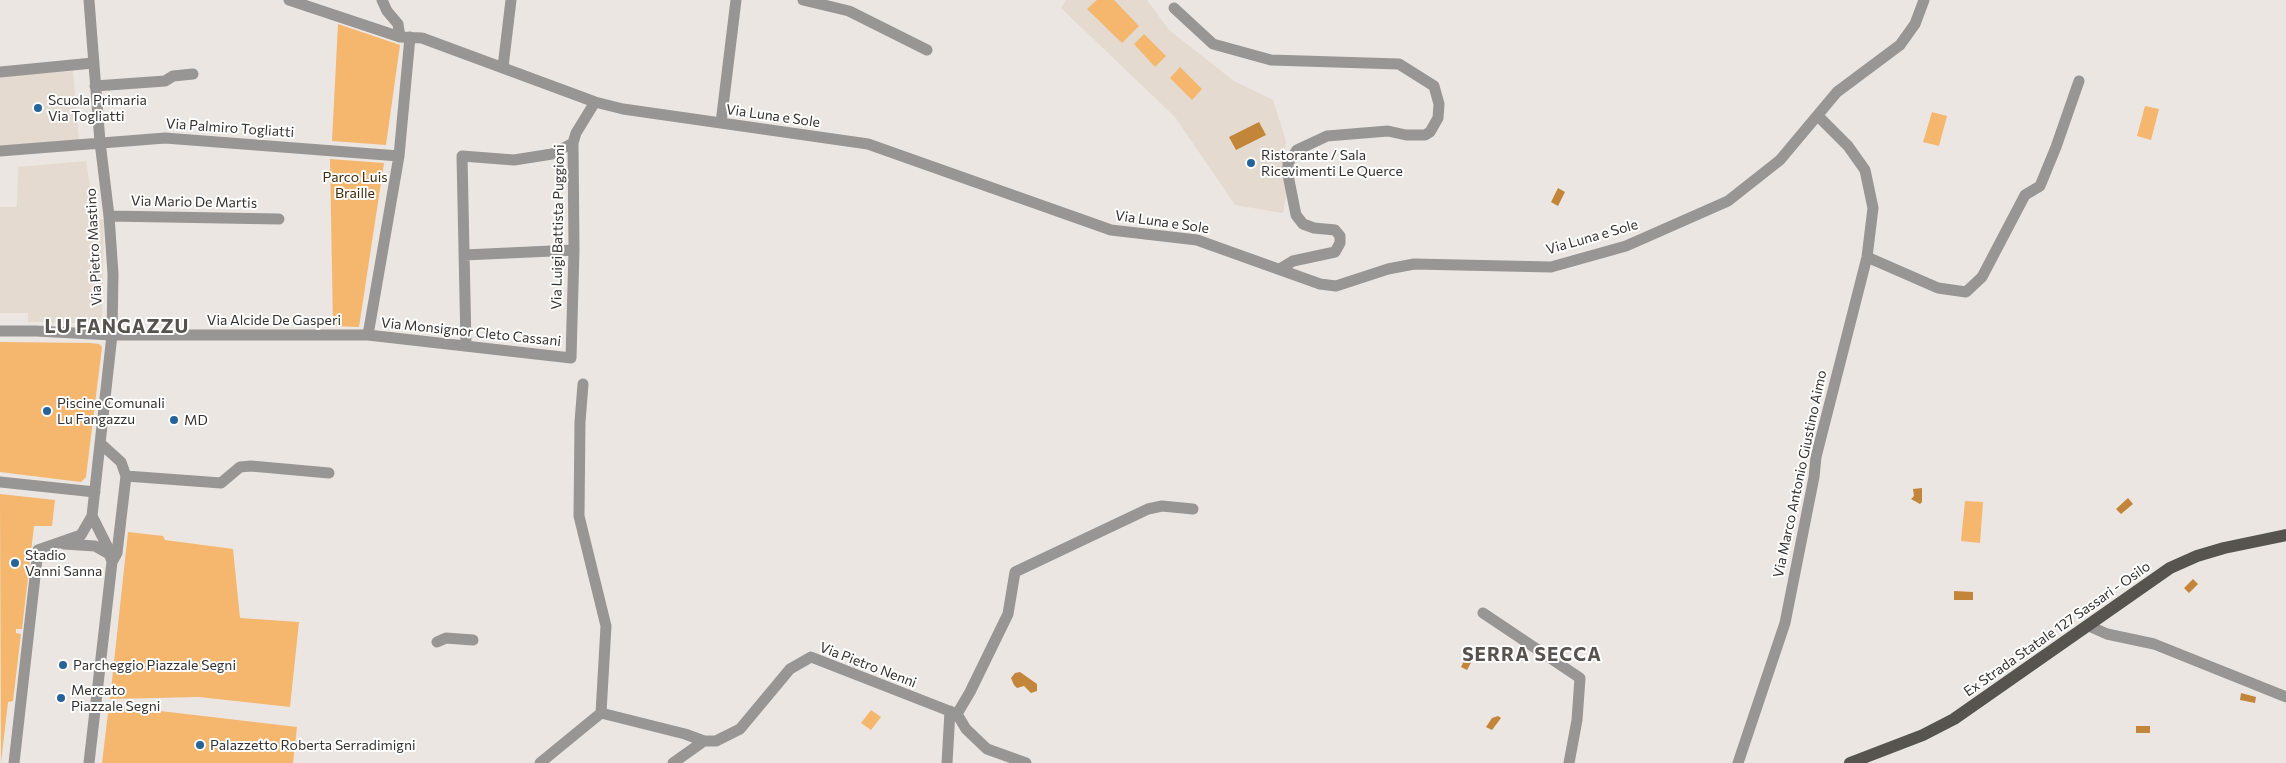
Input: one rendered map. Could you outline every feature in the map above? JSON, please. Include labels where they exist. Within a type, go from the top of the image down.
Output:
[{"type":"main road","name":"Ex Strada Statale 127 Sassari - Osilo","points":[[1850,763],[1923,735],[1954,720],[2170,568],[2197,556],[2224,548],[2286,534]]},
{"type":"street","name":"Via Pietro Mastino","points":[[89,0],[95,86],[109,216],[113,274],[112,335],[92,516]]},
{"type":"street","name":"Via Luna e Sole","points":[[289,0],[405,37],[422,38],[595,102],[623,110],[868,144],[1111,230],[1197,240],[1320,284],[1336,286],[1388,269],[1414,264],[1551,267],[1626,246],[1728,202],[1780,160],[1837,92],[1900,45],[1914,24],[1924,0]]},
{"type":"street","points":[[368,335],[398,156],[405,37],[398,24],[387,12],[382,0]]},
{"type":"street","points":[[503,67],[511,0]]},
{"type":"street","points":[[721,123],[736,0]]},
{"type":"street","points":[[803,0],[849,11],[927,50]]},
{"type":"street","points":[[1174,8],[1213,44],[1271,60],[1399,64],[1434,86],[1439,104],[1438,118],[1425,136],[1406,135],[1388,131],[1327,136],[1297,150],[1288,163],[1288,175],[1296,215],[1302,224],[1314,228],[1335,230],[1340,236],[1340,243],[1335,252],[1292,261],[1280,269]]},
{"type":"street","points":[[0,72],[93,63]]},
{"type":"street","points":[[95,86],[165,81],[173,76],[193,74]]},
{"type":"street","points":[[1867,257],[1938,288],[1966,292],[1982,277],[2025,195],[2040,186],[2079,82]]},
{"type":"street","name":"Via Luigi Battista Puggioni","points":[[571,358],[574,250],[573,143],[576,133],[595,102]]},
{"type":"street","name":"Via Marco Antonio Giustino Aimo","points":[[1738,763],[1785,623],[1814,477],[1816,457],[1867,257],[1873,208],[1865,170],[1848,146],[1818,116]]},
{"type":"street","name":"Via Palmiro Togliatti","points":[[0,151],[165,138],[398,156]]},
{"type":"street","points":[[466,345],[462,156],[514,160],[552,154],[573,143]]},
{"type":"street","name":"Via Mario De Martis","points":[[109,216],[279,219]]},
{"type":"street","points":[[464,255],[574,250]]},
{"type":"street","name":"Via Alcide De Gasperi","points":[[0,331],[112,335],[368,335]]},
{"type":"street","name":"Via Monsignor Cleto Cassani","points":[[368,335],[571,358]]},
{"type":"street","points":[[540,763],[601,713],[606,626],[579,516],[580,422],[583,384]]},
{"type":"street","points":[[100,443],[121,462],[126,476],[118,553],[111,558]]},
{"type":"street","points":[[126,476],[221,483],[240,467],[251,466],[329,473]]},
{"type":"street","points":[[0,482],[95,492]]},
{"type":"street","points":[[947,763],[953,713],[970,692],[1008,614],[1015,572],[1148,509],[1162,506],[1193,509]]},
{"type":"street","points":[[89,763],[111,558],[92,516]]},
{"type":"street","points":[[14,763],[38,550],[60,544],[81,535],[92,516]]},
{"type":"street","points":[[60,544],[95,546],[111,558]]},
{"type":"street","points":[[1484,613],[1580,678],[1577,720],[1569,763]]},
{"type":"street","points":[[2089,626],[2106,634],[2154,644],[2286,697]]},
{"type":"street","points":[[438,642],[446,638],[473,640]]},
{"type":"street","name":"Via Pietro Nenni","points":[[673,763],[704,741],[716,741],[740,729],[790,669],[811,657],[953,713]]},
{"type":"street","points":[[601,713],[685,734],[704,741]]},
{"type":"street","points":[[953,713],[966,729],[987,749],[1026,763]]},
{"type":"shaded area","points":[[1066,0],[1147,0],[1169,30],[1234,81],[1273,100],[1286,141],[1284,158],[1288,175],[1283,213],[1235,205],[1175,117],[1061,8]]},
{"type":"shaded area","name":"Scuola Primaria Via Togliatti","points":[[73,71],[79,140],[0,146],[0,76]]},
{"type":"shaded area","points":[[1259,122],[1266,135],[1236,150],[1229,137]]},
{"type":"shaded area","points":[[86,161],[95,218],[104,220],[102,317],[96,324],[28,322],[28,313],[0,313],[0,207],[17,207],[18,167]]},
{"type":"shaded area","points":[[1558,188],[1565,192],[1558,206],[1551,202]]},
{"type":"shaded area","points":[[1922,488],[1922,502],[1920,504],[1911,499],[1914,496],[1913,489]]},
{"type":"shaded area","points":[[2128,498],[2133,504],[2121,514],[2116,509]]},
{"type":"shaded area","points":[[2193,579],[2198,584],[2189,593],[2184,588]]},
{"type":"shaded area","points":[[1954,591],[1973,592],[1973,600],[1954,600]]},
{"type":"shaded area","points":[[1468,653],[1474,657],[1467,670],[1461,667]]},
{"type":"shaded area","points":[[1020,672],[1037,684],[1037,691],[1031,693],[1024,686],[1017,688],[1014,685],[1011,678],[1015,673]]},
{"type":"shaded area","points":[[2241,693],[2256,697],[2255,703],[2240,700]]},
{"type":"shaded area","points":[[1498,716],[1501,718],[1492,730],[1486,727],[1492,718]]},
{"type":"shaded area","points":[[2136,726],[2150,726],[2150,733],[2136,733]]},
{"type":"green space","points":[[1097,0],[1114,0],[1139,26],[1122,43],[1087,9]]},
{"type":"green space","name":"Parco Luis Braille","points":[[338,24],[400,45],[386,145],[332,141]]},
{"type":"green space","points":[[1144,34],[1166,56],[1155,67],[1134,44]]},
{"type":"green space","points":[[1180,67],[1202,89],[1192,100],[1170,78]]},
{"type":"green space","points":[[2145,106],[2159,109],[2151,140],[2137,136]]},
{"type":"green space","points":[[1932,112],[1947,116],[1939,146],[1923,142]]},
{"type":"green space","name":"Parco Luis Braille","points":[[330,159],[384,163],[359,327],[333,326]]},
{"type":"green space","name":"Piscine Comunali Lu Fangazzu","points":[[0,342],[90,343],[99,344],[102,347],[86,477],[81,482],[0,472]]},
{"type":"green space","name":"Stadio Vanni Sanna","points":[[0,494],[55,500],[52,526],[34,526],[22,629],[16,629],[16,633],[21,634],[13,701],[8,702],[1,763]]},
{"type":"green space","points":[[1965,501],[1983,502],[1980,543],[1961,541]]},
{"type":"green space","points":[[128,532],[163,536],[165,540],[233,549],[240,618],[299,622],[290,707],[199,697],[110,699]]},
{"type":"green space","name":"Palazzetto Roberta Serradimigni","points":[[109,705],[297,727],[293,763],[102,763]]},
{"type":"green space","points":[[871,710],[881,717],[871,730],[861,723]]},
{"type":"place","name":"Scuola Primaria Via Togliatti","points":[[38,108]]},
{"type":"place","name":"Ristorante / Sala Ricevimenti Le Querce","points":[[1251,163]]},
{"type":"place","name":"Piscine Comunali Lu Fangazzu","points":[[47,411]]},
{"type":"place","name":"MD","points":[[174,420]]},
{"type":"place","name":"Stadio Vanni Sanna","points":[[15,563]]},
{"type":"place","name":"Parcheggio Piazzale Segni","points":[[63,665]]},
{"type":"place","name":"Mercato Piazzale Segni","points":[[61,698]]},
{"type":"place","name":"Palazzetto Roberta Serradimigni","points":[[200,745]]},
{"type":"district","name":"LU FANGAZZU","points":[[117,327]]},
{"type":"district","name":"SERRA SECCA","points":[[1532,655]]}]
